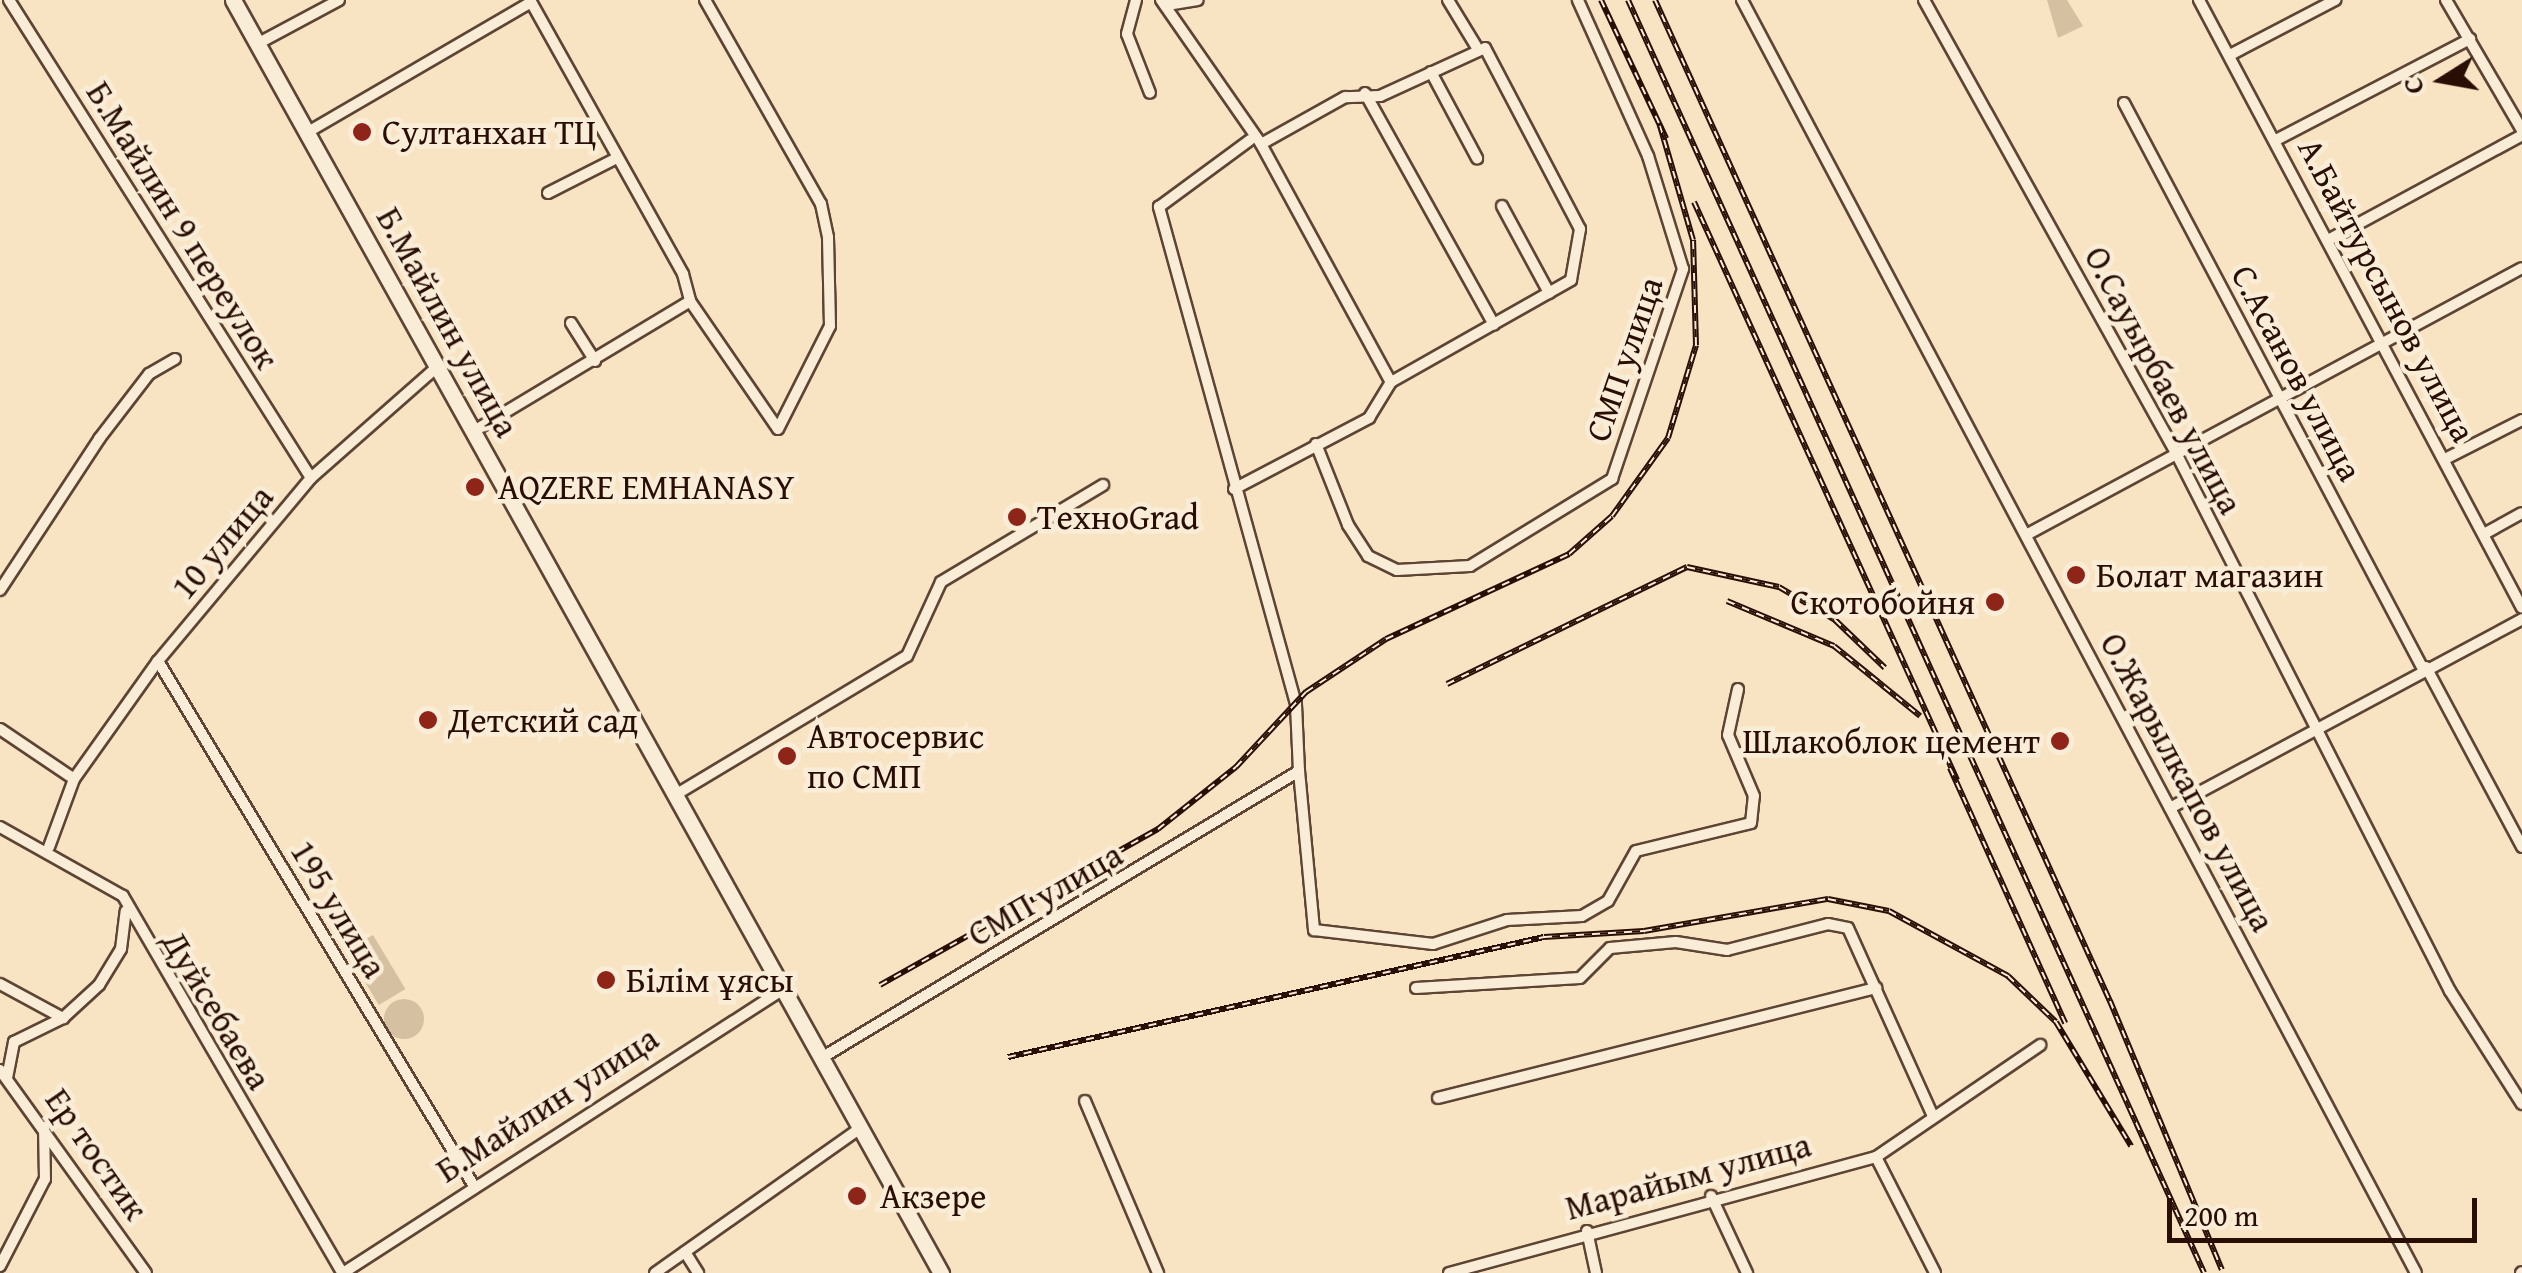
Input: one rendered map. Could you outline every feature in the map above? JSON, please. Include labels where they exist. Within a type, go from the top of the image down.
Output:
[{"type":"street","name":"Б.Майлин 9 переулок","points":[[9,0],[311,478]]},
{"type":"street","name":"Б.Майлин улица","points":[[233,0],[941,1273]]},
{"type":"street","points":[[257,44],[339,0]]},
{"type":"street","points":[[308,132],[530,1],[617,158],[690,302],[769,427],[787,424],[830,326],[821,204],[705,0]]},
{"type":"street","points":[[1136,0],[1127,34],[1150,93]]},
{"type":"street","points":[[1163,2],[1198,0]]},
{"type":"street","points":[[1234,489],[1369,418],[1392,382],[1571,280],[1580,229],[1505,80],[1476,46],[1448,0]]},
{"type":"street","name":"СМП улица","points":[[1316,444],[1348,525],[1368,556],[1397,570],[1470,566],[1612,479],[1683,269],[1648,156],[1578,0]]},
{"type":"street","name":"О.Жарылкапов улица","points":[[1742,0],[2416,1273]]},
{"type":"street","name":"О.Сауырбаев улица","points":[[1924,0],[2176,453],[2450,991],[2522,1104]]},
{"type":"street","name":"А.Байтурсынов улица","points":[[2199,0],[2384,340],[2522,608]]},
{"type":"street","points":[[2230,55],[2335,0]]},
{"type":"street","points":[[2330,239],[2521,127],[2446,0]]},
{"type":"street","points":[[1163,2],[1255,142],[1392,382]]},
{"type":"street","points":[[2276,140],[2470,39]]},
{"type":"street","points":[[1476,46],[1380,96],[1365,92],[1255,142],[1159,207],[1296,704],[1314,930],[1433,944],[1506,920],[1582,916],[1608,901],[1636,851],[1682,833],[1751,823],[1754,796],[1728,735],[1738,689]]},
{"type":"street","points":[[1431,72],[1477,158]]},
{"type":"street","points":[[1365,92],[1494,325]]},
{"type":"street","name":"С.Асанов улица","points":[[2124,103],[2522,847]]},
{"type":"street","points":[[548,193],[617,158]]},
{"type":"street","points":[[1502,206],[1549,293]]},
{"type":"street","points":[[2026,535],[2522,268]]},
{"type":"street","points":[[474,431],[690,302]]},
{"type":"street","points":[[571,323],[595,362]]},
{"type":"street","points":[[0,590],[99,438],[150,374],[175,360]]},
{"type":"street","name":"10 улица","points":[[48,847],[74,780],[158,661],[311,478],[439,365]]},
{"type":"street","points":[[2445,458],[2522,420]]},
{"type":"street","points":[[677,794],[907,656],[941,582],[1104,485]]},
{"type":"street","points":[[2484,534],[2522,514]]},
{"type":"street","points":[[2170,808],[2314,726],[2522,619]]},
{"type":"street","name":"195 улица","points":[[158,661],[474,1186]]},
{"type":"street","points":[[0,730],[74,780]]},
{"type":"street","name":"СМП улица","points":[[823,1056],[1299,771]]},
{"type":"street","name":"Дуйсебаева","points":[[0,827],[48,847],[112,883],[342,1273]]},
{"type":"street","points":[[4,1074],[14,1042],[64,1018],[122,949],[126,910]]},
{"type":"street","points":[[1416,988],[1580,978],[1610,948],[1727,950],[1828,924],[1848,928],[1933,1116]]},
{"type":"street","points":[[0,984],[64,1018]]},
{"type":"street","name":"Б.Майлин улица","points":[[342,1273],[785,988]]},
{"type":"street","points":[[1438,1098],[1876,988]]},
{"type":"street","name":"Марайым улица","points":[[1449,1273],[1711,1196],[1876,1157],[2040,1045]]},
{"type":"street","name":"Ер тостик","points":[[4,1074],[41,1117],[146,1273]]},
{"type":"street","points":[[1085,1101],[1158,1273]]},
{"type":"street","points":[[0,1266],[46,1179],[41,1117]]},
{"type":"street","points":[[654,1273],[862,1127]]},
{"type":"street","points":[[1876,1157],[1935,1273]]},
{"type":"street","points":[[1711,1196],[1747,1273]]},
{"type":"street","points":[[1586,1231],[1596,1273]]},
{"type":"street","points":[[685,1252],[698,1273]]},
{"type":"shaded area","points":[[2047,0],[2067,0],[2083,26],[2058,38]]},
{"type":"shaded area","points":[[373,935],[405,989],[379,1005],[346,951]]},
{"type":"shaded area","points":[[404,999],[418,1005],[424,1019],[418,1033],[404,1039],[390,1033],[384,1019],[390,1005]]},
{"type":"railway","points":[[1601,0],[1666,138]]},
{"type":"railway","points":[[1628,0],[2204,1273]]},
{"type":"railway","points":[[1655,0],[2110,1001],[2222,1270]]},
{"type":"railway","points":[[880,985],[1158,829],[1236,767],[1306,692],[1386,639],[1569,554],[1612,516],[1668,438],[1696,345],[1693,240],[1660,126]]},
{"type":"railway","points":[[1694,202],[1957,780]]},
{"type":"railway","points":[[1447,684],[1687,567],[1779,587],[1835,620],[1885,668]]},
{"type":"railway","points":[[1727,601],[1834,646],[1920,716]]},
{"type":"railway","points":[[1950,768],[2065,1023]]},
{"type":"railway","points":[[1008,1057],[1544,937],[1644,931],[1828,899],[1889,911],[2008,976],[2056,1022],[2131,1146]]},
{"type":"place","name":"Султанхан ТЦ","points":[[362,132]]},
{"type":"place","name":"AQZERE EMHANASY","points":[[475,487]]},
{"type":"place","name":"ТехноGrad","points":[[1017,517]]},
{"type":"place","name":"Болат магазин","points":[[2076,575]]},
{"type":"place","name":"Скотобойня","points":[[1995,602]]},
{"type":"place","name":"Детский сад","points":[[428,720]]},
{"type":"place","name":"Шлакоблок цемент","points":[[2060,741]]},
{"type":"place","name":"Автосервис по СМП","points":[[787,756]]},
{"type":"place","name":"Білім ұясы","points":[[606,980]]},
{"type":"place","name":"Акзере","points":[[857,1196]]}]
